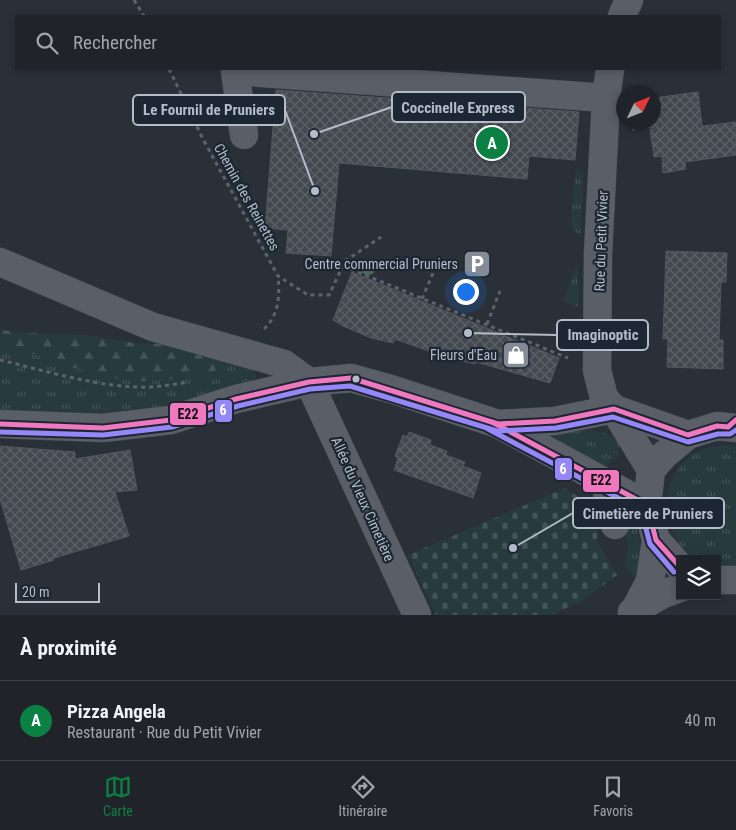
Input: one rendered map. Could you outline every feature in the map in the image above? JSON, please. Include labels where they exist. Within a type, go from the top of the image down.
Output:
[{"type":"street","points":[[622,15],[629,0]]},
{"type":"street","name":"Rue du Petit Vivier","points":[[610,70],[606,98],[598,254],[597,370],[604,398],[614,410],[651,470]]},
{"type":"street","points":[[244,135],[235,71],[606,98]]},
{"type":"street","points":[[0,262],[154,327],[284,364],[309,382]]},
{"type":"street","points":[[0,424],[103,428],[171,420],[236,399],[309,382],[351,378],[498,424],[647,505]]},
{"type":"street","name":"Allée du Vieux Cimetière","points":[[309,382],[417,615]]},
{"type":"street","points":[[498,424],[555,421],[614,410],[688,435]]},
{"type":"street","points":[[632,612],[650,581],[656,540],[647,505],[651,470],[664,455],[688,435],[717,426],[733,425]]},
{"type":"street","points":[[605,483],[615,525]]},
{"type":"street","points":[[656,540],[676,562]]},
{"type":"street","points":[[721,580],[736,580]]},
{"type":"street","points":[[632,612],[676,590]]},
{"type":"path","points":[[134,0],[143,15]]},
{"type":"path","name":"Chemin des Reinettes","points":[[169,70],[204,141],[278,276],[308,295],[329,295],[343,266]]},
{"type":"path","points":[[381,237],[345,261],[343,266],[574,361]]},
{"type":"path","points":[[422,299],[436,266]]},
{"type":"path","points":[[244,352],[250,336],[263,330],[271,322],[279,293],[278,276]]},
{"type":"path","points":[[487,324],[500,291]]},
{"type":"path","points":[[0,360],[85,380],[114,384],[149,387],[192,382]]},
{"type":"green space","points":[[576,168],[583,172],[581,233],[578,234],[573,229],[571,219]]},
{"type":"green space","points":[[578,262],[579,307],[563,301]]},
{"type":"green space","points":[[0,330],[86,335],[134,343],[171,344],[221,354],[221,363],[214,372],[185,377],[146,381],[121,379],[68,366],[0,342]]},
{"type":"green space","points":[[0,342],[112,378],[138,381],[214,372],[221,354],[250,366],[256,374],[256,384],[163,411],[94,418],[0,412]]},
{"type":"green space","points":[[587,430],[606,433],[621,440],[618,456],[603,469],[549,438],[570,432]]},
{"type":"green space","points":[[736,446],[736,566],[721,566],[721,555],[690,555],[680,545],[669,522],[667,496],[670,483],[676,471],[696,453],[709,447]]},
{"type":"green space","points":[[565,488],[598,510],[597,541],[617,575],[582,601],[551,615],[436,615],[408,555]]},
{"type":"green space","points":[[621,508],[634,523],[640,540],[641,550],[636,579],[625,566],[628,545]]},
{"type":"building","points":[[276,90],[579,112],[575,160],[529,156],[527,179],[339,163],[331,256],[286,253],[288,230],[265,228]]},
{"type":"building","points":[[698,92],[702,126],[736,122],[736,155],[685,162],[686,169],[663,173],[662,156],[654,157],[650,130],[661,130],[661,97]]},
{"type":"building","points":[[666,251],[727,253],[726,282],[721,282],[719,340],[723,340],[723,369],[667,367],[668,339],[663,339]]},
{"type":"building","points":[[352,272],[559,358],[550,383],[476,362],[475,364],[448,358],[395,339],[393,343],[371,338],[343,326],[333,320]]},
{"type":"building","points":[[409,432],[431,440],[430,445],[447,451],[446,455],[465,462],[463,466],[481,473],[473,498],[394,470],[398,458],[395,456],[403,435],[407,437]]},
{"type":"building","points":[[0,446],[75,452],[75,459],[130,450],[137,490],[115,492],[129,536],[54,558],[54,560],[21,570],[0,499]]},
{"type":"transit line","name":"E22","points":[[0,424],[103,428],[171,420],[236,399],[309,382],[351,378],[498,424],[555,421],[614,409],[688,435],[717,426],[728,427],[736,420]]},
{"type":"transit line","name":"6","points":[[0,432],[103,435],[172,427],[238,406],[310,389],[350,386],[497,431],[556,428],[613,417],[688,442],[718,434],[730,434],[736,430]]},
{"type":"transit line","name":"E22","points":[[492,422],[647,505],[656,540],[676,562]]},
{"type":"transit line","name":"6","points":[[488,429],[641,510],[650,544],[674,572]]},
{"type":"place","name":"Coccinelle Express","points":[[314,134]]},
{"type":"place","name":"Pizza Angela","points":[[492,143]]},
{"type":"place","name":"Le Fournil de Pruniers","points":[[315,191]]},
{"type":"place","name":"Centre commercial Pruniers","points":[[477,264]]},
{"type":"place","name":"Imaginoptic","points":[[468,333]]},
{"type":"place","name":"Fleurs d'Eau","points":[[516,355]]},
{"type":"place","name":"Cimetière de Pruniers","points":[[513,548]]}]
